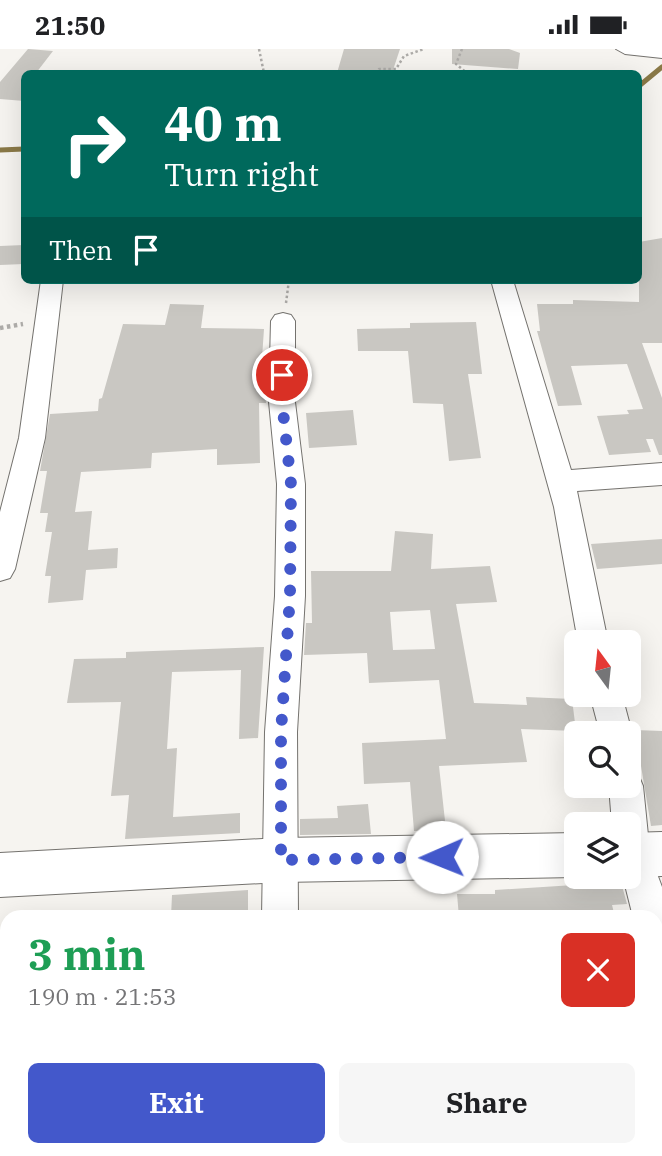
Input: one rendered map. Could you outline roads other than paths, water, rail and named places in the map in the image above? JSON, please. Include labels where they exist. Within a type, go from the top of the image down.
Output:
[{"type":"street","points":[[625,49],[662,53]]},
{"type":"street","points":[[0,569],[32,438],[51,284]]},
{"type":"street","points":[[503,284],[561,481],[591,630]]},
{"type":"street","points":[[280,910],[281,732],[290,596],[291,498],[282,402],[283,321]]},
{"type":"street","points":[[561,481],[662,474]]},
{"type":"street","points":[[641,854],[649,910]]},
{"type":"street","points":[[0,875],[281,860],[564,855]]},
{"type":"waterway","points":[[642,84],[662,67]]},
{"type":"waterway","points":[[0,150],[21,149]]}]
